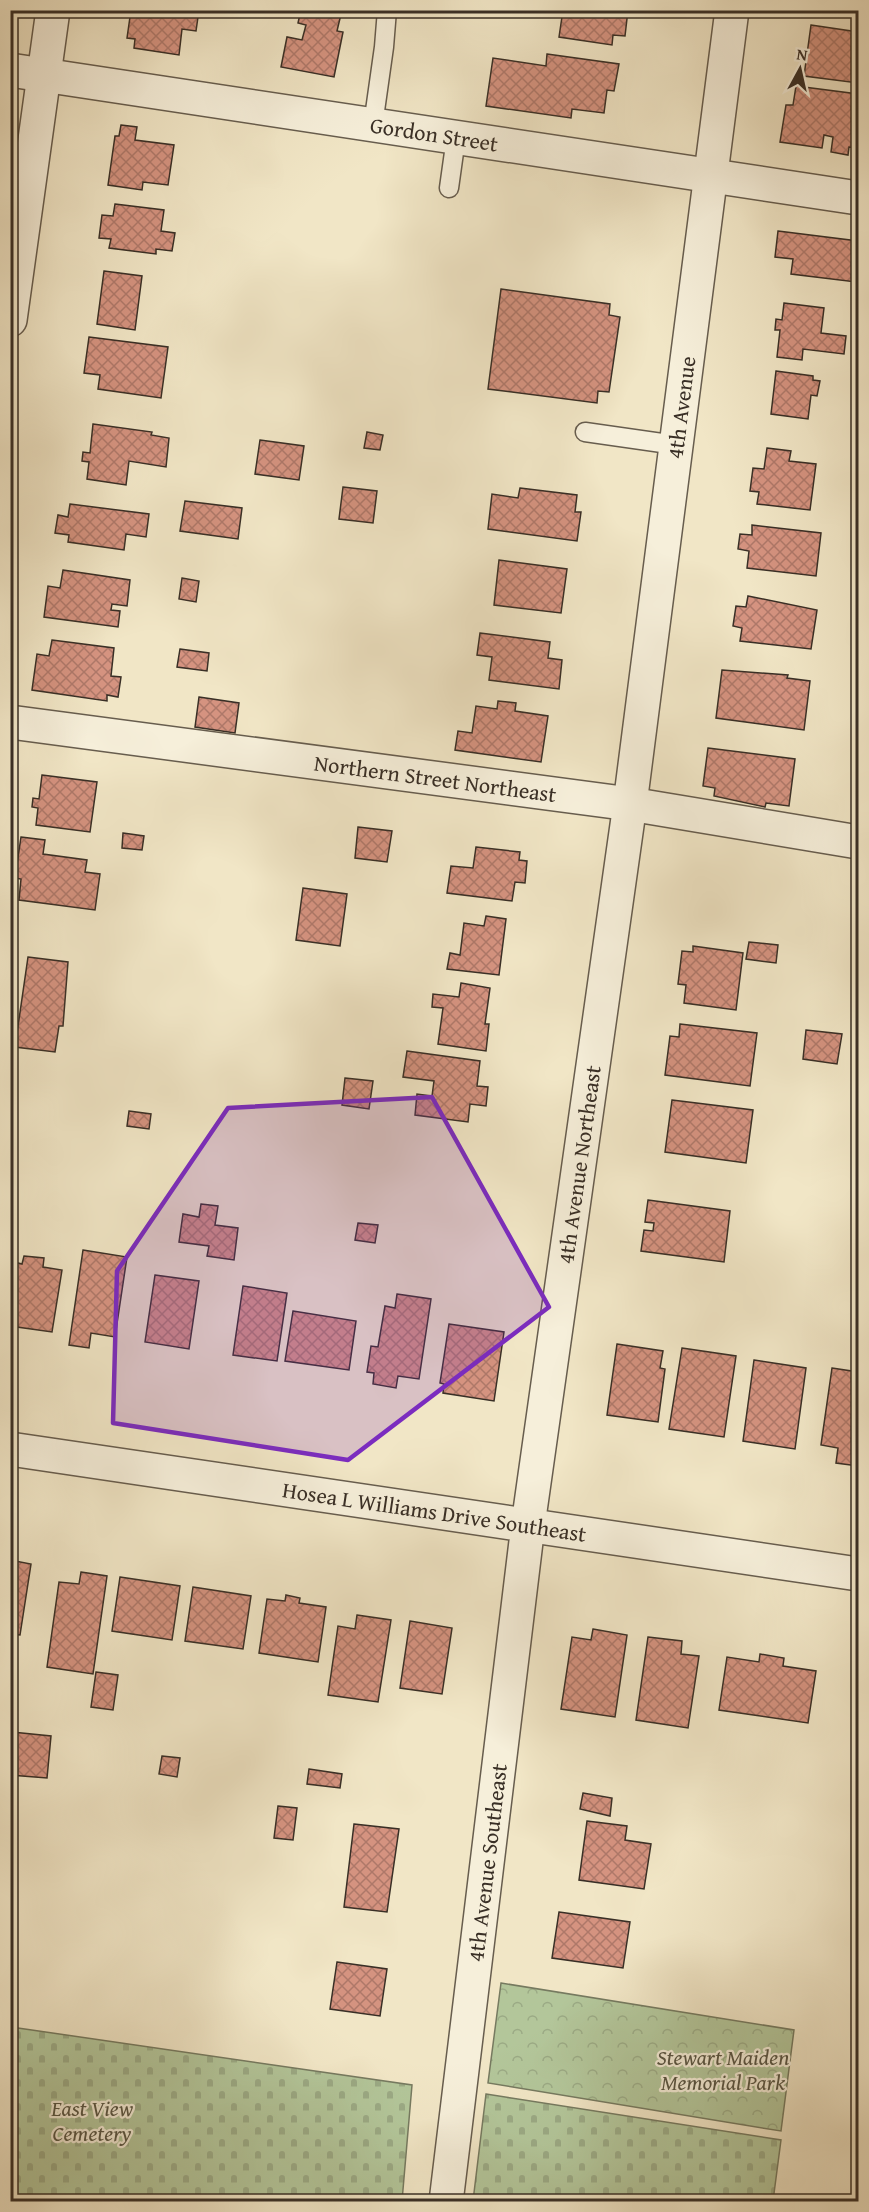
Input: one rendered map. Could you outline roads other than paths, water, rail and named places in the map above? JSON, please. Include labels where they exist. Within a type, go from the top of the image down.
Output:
[{"type":"street","points":[[10,320],[53,10]]},
{"type":"street","name":"4th Avenue","points":[[630,804],[732,10]]},
{"type":"street","name":"Gordon Street","points":[[10,70],[858,198]]},
{"type":"street","name":"Northern Street Northeast","points":[[10,722],[630,804],[858,842]]},
{"type":"street","name":"4th Avenue Northeast","points":[[528,1525],[630,804]]},
{"type":"street","name":"Hosea L Williams Drive Southeast","points":[[10,1449],[858,1574]]},
{"type":"street","name":"4th Avenue Southeast","points":[[446,2202],[528,1525]]},
{"type":"lane","points":[[373,125],[387,10]]},
{"type":"lane","points":[[449,188],[456,138]]},
{"type":"lane","points":[[585,432],[676,446]]},
{"type":"park label","name":"Stewart Maiden Memorial Park","points":[[723,2070]]},
{"type":"park label","name":"East View Cemetery","points":[[92,2120]]}]
